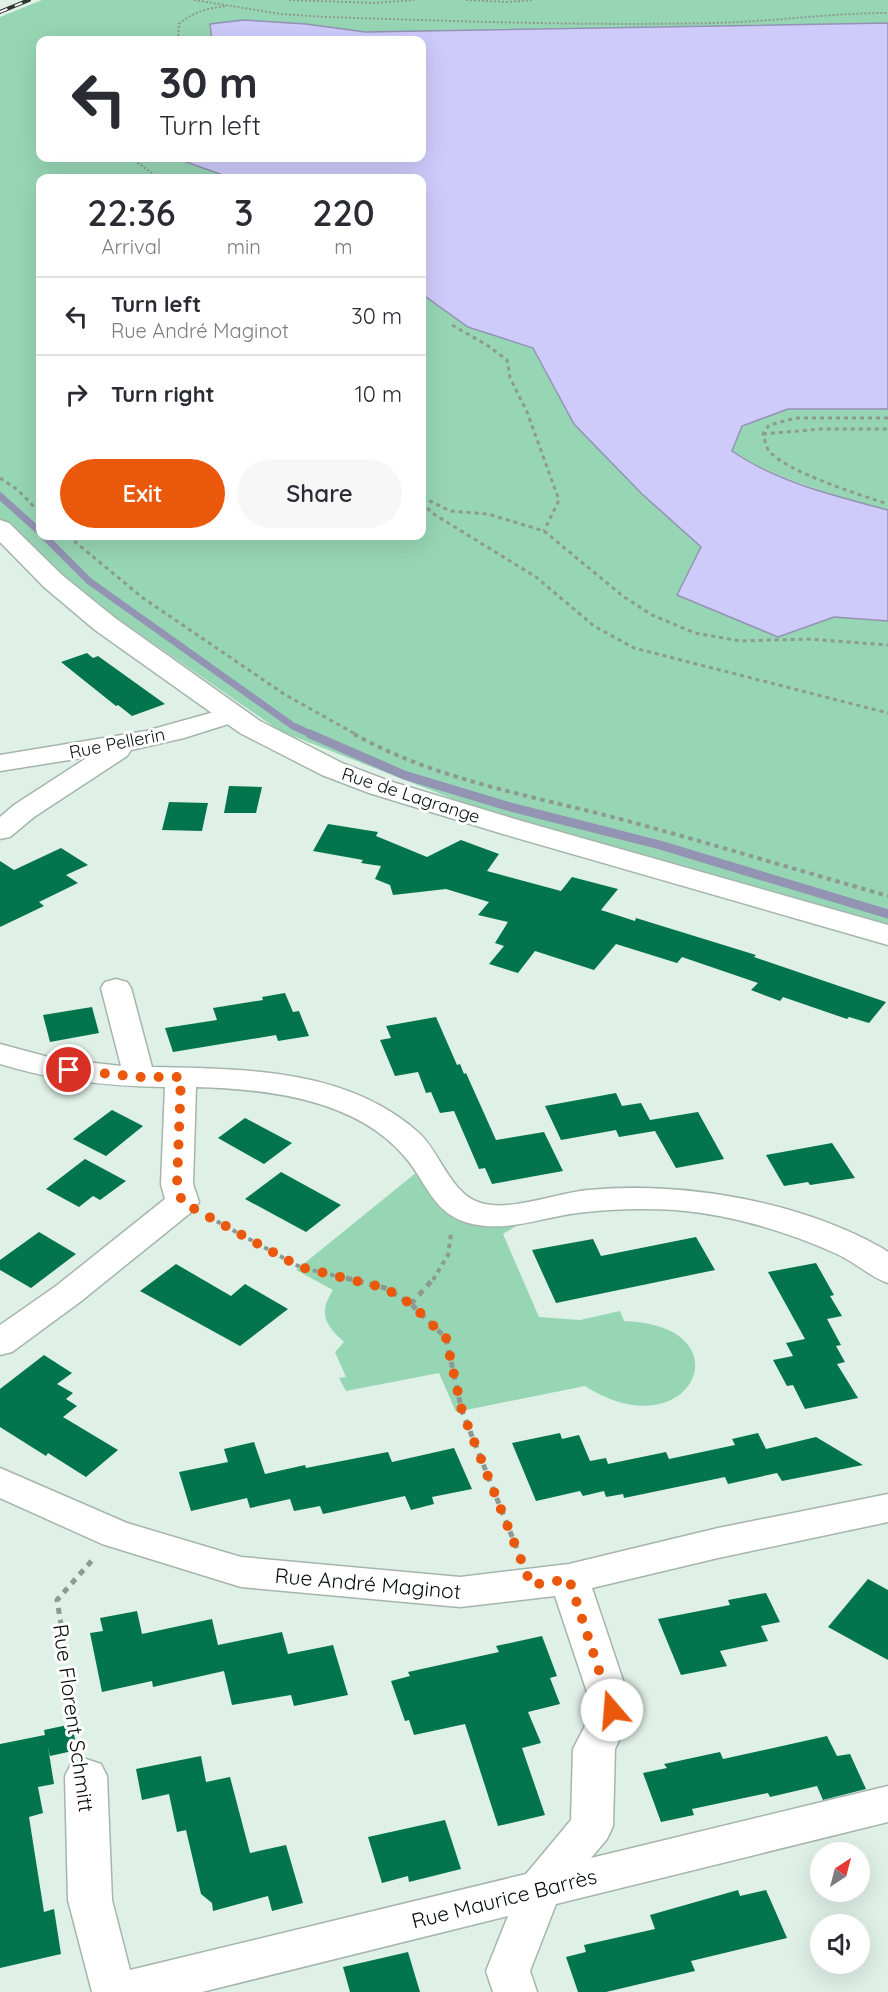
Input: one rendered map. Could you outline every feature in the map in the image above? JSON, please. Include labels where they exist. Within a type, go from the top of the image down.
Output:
[{"type":"street","name":"Rue de Lagrange","points":[[0,528],[53,581],[105,624],[232,715],[288,749],[332,770],[379,787],[888,935]]},
{"type":"street","name":"Rue Pellerin","points":[[0,763],[128,744],[208,724],[232,715]]},
{"type":"street","points":[[0,831],[24,811],[128,744]]},
{"type":"street","points":[[0,772],[18,785],[26,799],[24,811]]},
{"type":"street","points":[[116,988],[139,1077]]},
{"type":"street","points":[[0,1054],[69,1070],[139,1077],[241,1078],[286,1084],[333,1098],[385,1122],[417,1150],[450,1202],[477,1214],[515,1214],[577,1202],[627,1198],[701,1201],[752,1211],[799,1224],[853,1248],[881,1263],[888,1271]]},
{"type":"street","points":[[0,1343],[68,1294],[182,1202],[177,1184],[181,1077]]},
{"type":"street","name":"Rue André Maginot","points":[[0,1482],[115,1534],[241,1572],[460,1592],[550,1582],[718,1543],[888,1508]]},
{"type":"street","points":[[515,1992],[508,1971],[540,1889],[592,1826],[594,1749],[612,1710],[550,1582]]},
{"type":"street","name":"Rue Florent Schmitt","points":[[86,1776],[90,1900],[114,1992]]},
{"type":"street","name":"Rue Maurice Barrès","points":[[121,1992],[888,1804]]},
{"type":"path","points":[[195,0],[281,14],[336,18],[600,25],[715,23],[841,13],[888,14]]},
{"type":"path","points":[[289,0],[374,3],[414,0]]},
{"type":"path","points":[[466,0],[508,2],[533,0]]},
{"type":"path","points":[[178,36],[179,24],[188,15],[201,10],[234,5]]},
{"type":"path","points":[[137,162],[153,174]]},
{"type":"path","points":[[452,325],[487,345],[507,360],[510,378],[527,412],[560,500],[557,511],[548,521],[544,531]]},
{"type":"path","points":[[763,434],[769,425],[796,418],[888,418]]},
{"type":"path","points":[[763,434],[821,429],[888,429]]},
{"type":"path","points":[[763,434],[768,451],[782,461],[819,478],[888,504]]},
{"type":"path","points":[[0,478],[18,490],[36,509]]},
{"type":"path","points":[[426,498],[450,511],[489,514],[544,531],[624,597],[652,615],[695,633],[740,641],[808,639],[888,645]]},
{"type":"path","points":[[426,506],[432,513],[536,577],[594,626],[634,648],[888,713]]},
{"type":"path","points":[[73,540],[143,598],[284,694],[376,746],[426,766],[888,896]]},
{"type":"path","points":[[182,1202],[300,1267],[385,1288],[411,1304],[446,1338],[462,1411],[550,1582]]},
{"type":"path","points":[[411,1304],[441,1272],[452,1246],[450,1202]]},
{"type":"path","name":"Rue Florent Schmitt","points":[[86,1776],[57,1600],[115,1534]]},
{"type":"green space","points":[[42,0],[888,0],[888,23],[365,32],[268,22],[229,22],[210,24],[212,36],[36,36],[36,162],[186,162],[220,174],[36,174],[36,540],[426,540],[426,297],[468,327],[533,348],[574,424],[642,494],[701,547],[677,595],[778,637],[834,617],[888,621],[888,932],[479,809],[280,731],[82,594],[0,519],[0,17]]},
{"type":"green space","points":[[787,409],[888,409],[888,510],[827,493],[788,479],[731,451],[742,426]]},
{"type":"green space","points":[[417,1172],[436,1201],[446,1211],[457,1217],[484,1224],[518,1225],[503,1234],[539,1317],[580,1320],[620,1311],[624,1321],[663,1328],[686,1342],[695,1361],[692,1380],[677,1396],[654,1405],[622,1403],[585,1386],[456,1412],[439,1373],[346,1391],[339,1378],[346,1377],[335,1352],[344,1342],[328,1324],[325,1312],[328,1298],[333,1290],[296,1270]]},
{"type":"water","points":[[244,20],[306,24],[365,32],[888,23],[888,409],[788,409],[742,426],[732,451],[749,462],[787,480],[888,510],[888,621],[834,617],[778,637],[677,595],[701,547],[642,494],[574,424],[533,348],[468,327],[426,297],[426,174],[220,174],[186,162],[426,162],[426,36],[212,36],[210,24]]},
{"type":"building","points":[[87,653],[93,658],[98,656],[165,704],[132,716],[118,705],[116,706],[61,662]]},
{"type":"building","points":[[229,786],[262,787],[256,813],[224,813]]},
{"type":"building","points":[[169,802],[208,803],[202,831],[162,830]]},
{"type":"building","points":[[328,824],[378,832],[376,836],[427,857],[461,840],[499,854],[487,871],[561,891],[572,877],[618,889],[601,910],[635,921],[636,918],[756,955],[754,957],[886,1002],[869,1023],[849,1017],[847,1019],[783,997],[780,1001],[751,990],[758,983],[682,957],[677,963],[616,944],[594,970],[535,951],[518,973],[489,964],[504,946],[495,943],[508,922],[478,915],[489,902],[446,889],[393,895],[390,885],[375,879],[381,866],[361,863],[363,860],[313,851]]},
{"type":"building","points":[[61,848],[88,865],[66,875],[78,883],[39,902],[44,906],[0,927],[0,861],[14,870]]},
{"type":"building","points":[[285,993],[293,1012],[299,1011],[309,1036],[278,1041],[276,1035],[173,1052],[165,1028],[217,1020],[213,1008],[263,1000],[262,997]]},
{"type":"building","points":[[92,1007],[99,1033],[50,1042],[43,1015]]},
{"type":"building","points":[[436,1017],[457,1065],[460,1064],[464,1074],[466,1073],[496,1140],[544,1132],[563,1171],[492,1184],[485,1168],[479,1169],[454,1111],[440,1113],[431,1092],[426,1093],[418,1072],[395,1076],[380,1040],[391,1038],[386,1026]]},
{"type":"building","points":[[616,1093],[622,1106],[641,1103],[650,1120],[698,1112],[724,1159],[676,1168],[655,1131],[619,1137],[616,1130],[561,1140],[545,1106]]},
{"type":"building","points":[[112,1110],[143,1126],[106,1156],[73,1139]]},
{"type":"building","points":[[245,1118],[292,1143],[264,1164],[218,1138]]},
{"type":"building","points":[[832,1143],[855,1178],[810,1185],[808,1182],[784,1186],[766,1155]]},
{"type":"building","points":[[85,1159],[126,1181],[100,1200],[93,1196],[79,1207],[46,1189]]},
{"type":"building","points":[[281,1172],[341,1205],[306,1232],[245,1199]]},
{"type":"building","points":[[39,1232],[76,1254],[31,1288],[0,1270],[0,1260]]},
{"type":"building","points":[[696,1237],[715,1270],[556,1303],[532,1250],[593,1239],[601,1256]]},
{"type":"building","points":[[816,1263],[834,1295],[830,1296],[842,1316],[827,1319],[841,1345],[836,1346],[845,1362],[837,1364],[858,1398],[805,1409],[793,1385],[787,1386],[773,1360],[793,1356],[786,1343],[805,1339],[768,1272]]},
{"type":"building","points":[[176,1264],[231,1296],[245,1284],[288,1309],[240,1346],[140,1291]]},
{"type":"building","points":[[44,1355],[72,1373],[57,1384],[73,1393],[66,1399],[77,1406],[63,1417],[118,1450],[86,1477],[48,1453],[46,1456],[0,1427],[0,1389]]},
{"type":"building","points":[[560,1433],[562,1439],[579,1435],[590,1461],[606,1458],[608,1464],[666,1452],[669,1459],[735,1445],[732,1439],[758,1433],[766,1449],[816,1437],[863,1465],[782,1481],[777,1473],[728,1484],[725,1477],[624,1498],[623,1494],[606,1497],[604,1491],[583,1496],[580,1491],[536,1501],[512,1443]]},
{"type":"building","points":[[254,1442],[265,1474],[305,1465],[306,1468],[388,1452],[392,1462],[454,1448],[472,1489],[432,1497],[434,1504],[411,1510],[405,1496],[323,1514],[320,1506],[294,1511],[290,1499],[250,1508],[247,1498],[191,1511],[179,1472],[228,1462],[224,1449]]},
{"type":"building","points":[[868,1579],[888,1590],[888,1660],[828,1627]]},
{"type":"building","points":[[766,1593],[780,1622],[761,1626],[768,1641],[720,1651],[727,1666],[681,1675],[658,1619],[730,1605],[728,1600]]},
{"type":"building","points":[[137,1611],[142,1634],[212,1619],[218,1645],[282,1632],[288,1654],[333,1645],[348,1695],[294,1706],[291,1695],[232,1705],[224,1671],[153,1687],[152,1681],[102,1692],[90,1633],[103,1631],[100,1618]]},
{"type":"building","points":[[542,1636],[557,1676],[550,1678],[560,1704],[528,1712],[541,1743],[522,1748],[545,1815],[498,1826],[465,1724],[414,1735],[409,1720],[405,1721],[391,1681],[410,1676],[408,1672],[499,1652],[496,1646]]},
{"type":"building","points":[[72,1724],[77,1750],[50,1756],[48,1747],[54,1784],[38,1787],[43,1813],[29,1817],[44,1912],[54,1909],[61,1954],[0,1968],[0,1744],[45,1735],[44,1730]]},
{"type":"building","points":[[827,1736],[837,1756],[850,1754],[866,1789],[823,1800],[817,1786],[770,1797],[768,1793],[692,1809],[694,1815],[661,1822],[643,1773],[667,1768],[664,1764],[720,1752],[723,1759]]},
{"type":"building","points":[[201,1756],[206,1782],[230,1777],[250,1853],[286,1845],[303,1903],[272,1911],[268,1896],[213,1911],[212,1903],[201,1894],[186,1830],[177,1832],[169,1794],[142,1800],[136,1769]]},
{"type":"building","points":[[445,1820],[461,1869],[409,1882],[408,1876],[382,1883],[368,1837]]},
{"type":"building","points":[[738,1890],[740,1896],[766,1890],[787,1938],[691,1961],[695,1971],[606,1992],[578,1992],[566,1957],[586,1952],[584,1945],[655,1929],[650,1915]]},
{"type":"building","points":[[408,1952],[420,1992],[350,1992],[343,1967]]},
{"type":"waterway","points":[[0,496],[36,528]]},
{"type":"waterway","points":[[48,540],[89,581],[293,726],[313,735]]},
{"type":"waterway","points":[[310,734],[404,775],[507,806],[660,845],[888,914]]},
{"type":"railway","points":[[0,12],[29,0]]},
{"type":"route","points":[[69,1070],[139,1077],[181,1077],[177,1184],[182,1202],[300,1267],[385,1288],[411,1304],[446,1338],[462,1411],[531,1585],[569,1579],[612,1710]]}]
